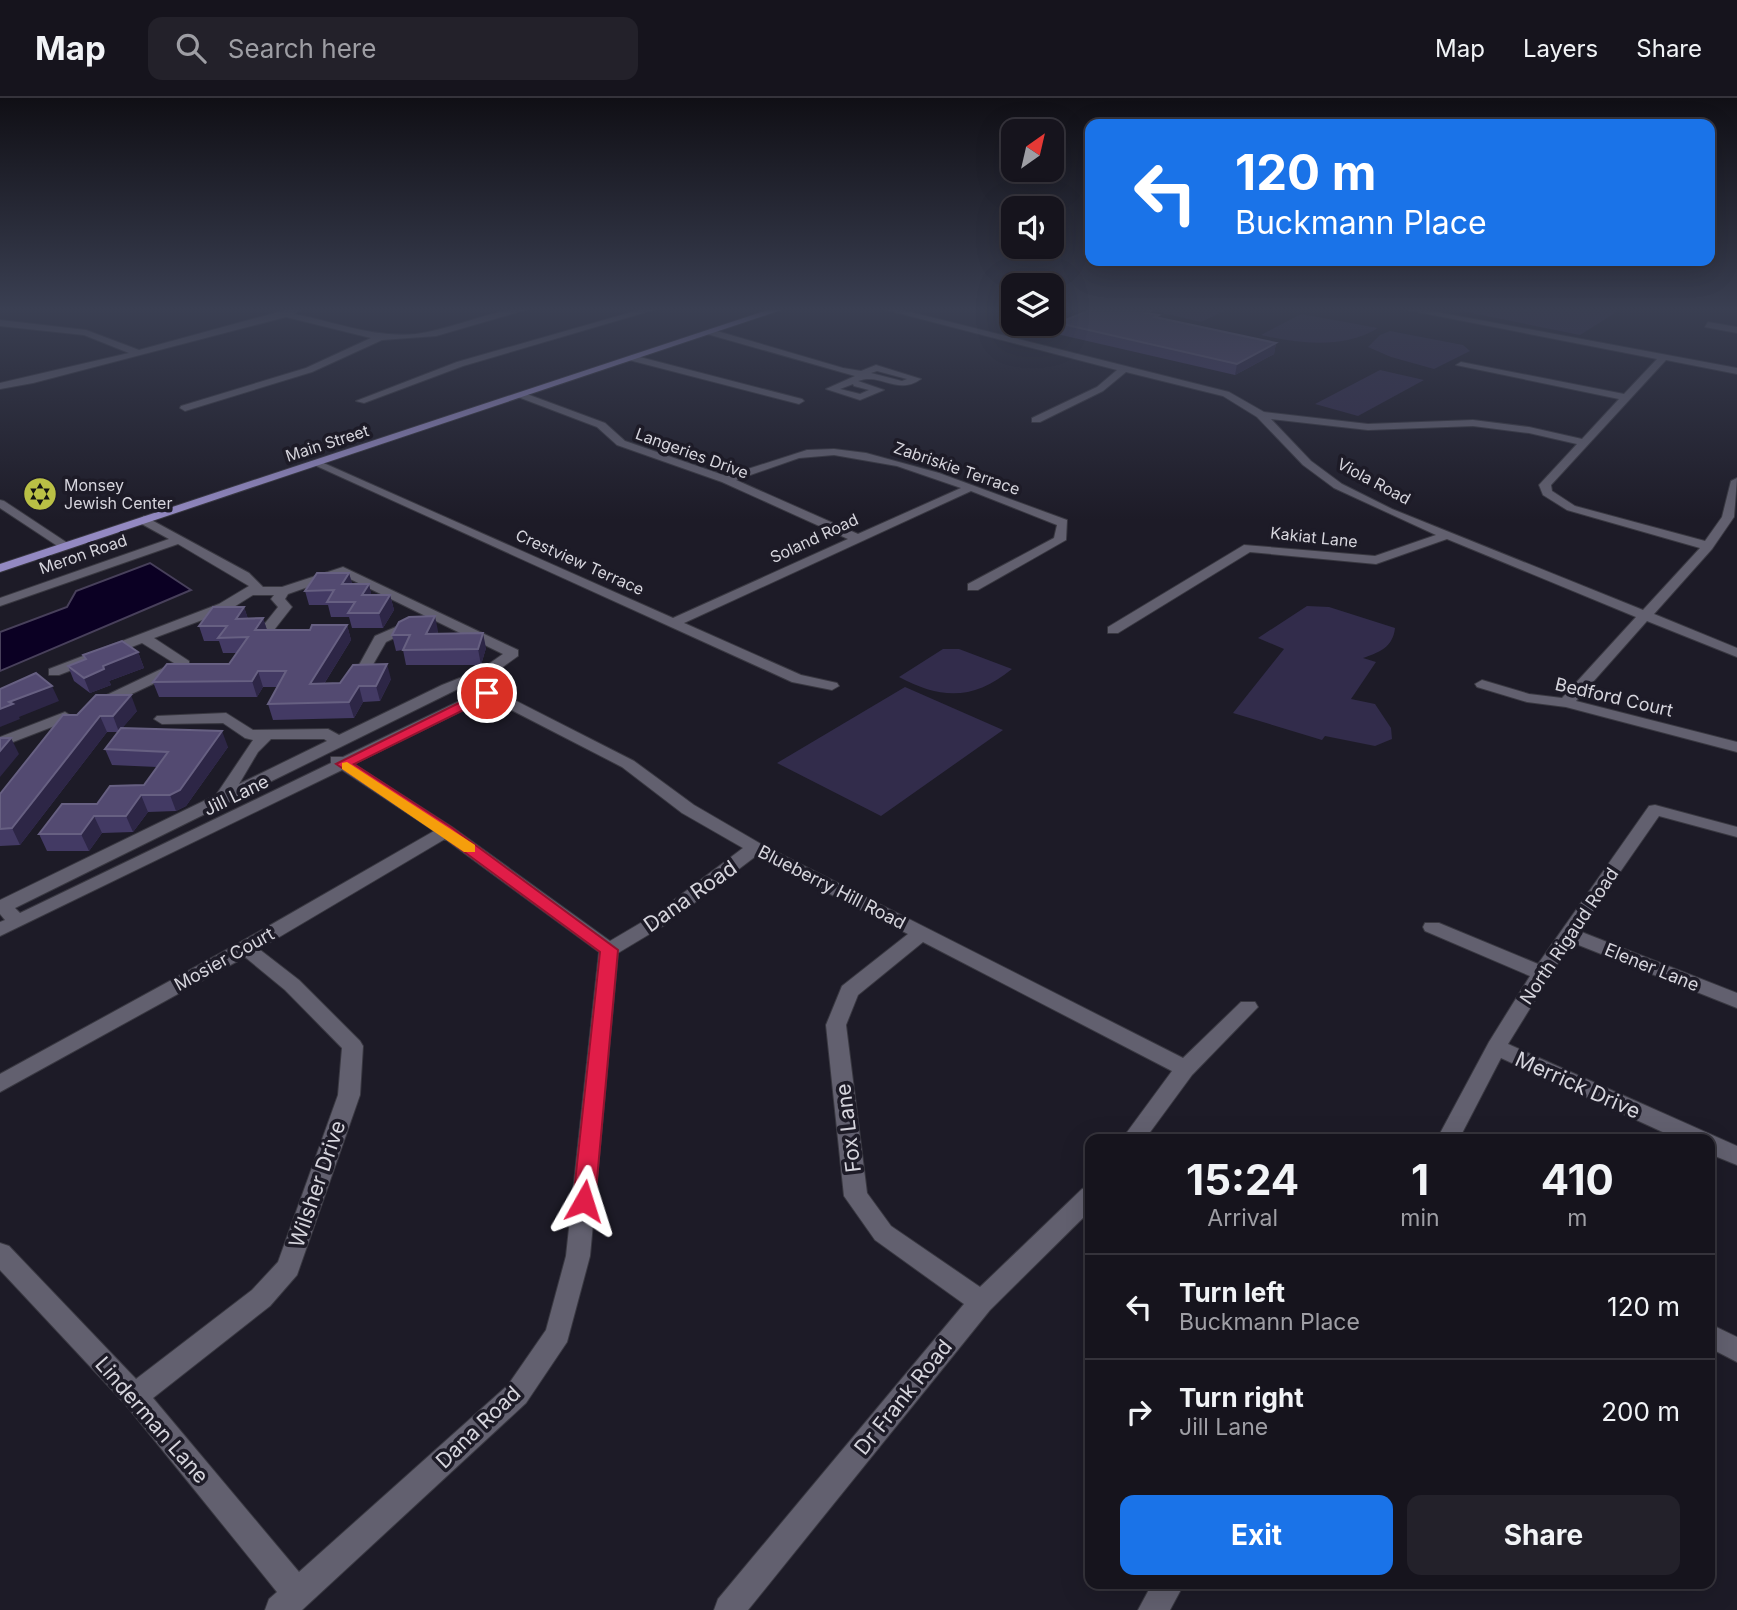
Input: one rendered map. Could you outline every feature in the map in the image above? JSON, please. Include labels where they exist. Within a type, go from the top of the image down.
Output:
[{"type":"main road","name":"Main Street","points":[[0,568],[570,379]]},
{"type":"street","points":[[0,386],[39,379]]},
{"type":"street","points":[[185,408],[284,379]]},
{"type":"street","points":[[361,401],[421,379]]},
{"type":"street","points":[[719,379],[799,401]]},
{"type":"street","points":[[848,382],[855,379]]},
{"type":"street","points":[[1036,419],[1100,389],[1112,379]]},
{"type":"street","name":"Viola Road","points":[[1166,379],[1226,394],[1261,415],[1307,463],[1338,486],[1447,534],[1737,653]]},
{"type":"street","points":[[1530,379],[1623,397]]},
{"type":"street","points":[[1642,379],[1545,485],[1547,493],[1571,508],[1708,546]]},
{"type":"street","name":"Langeries Drive","points":[[521,395],[601,425],[609,435],[648,454],[726,480],[856,538]]},
{"type":"street","points":[[1261,415],[1368,427],[1473,424],[1529,430],[1584,443]]},
{"type":"street","name":"Zabriskie Terrace","points":[[726,480],[808,453],[847,454],[886,460],[1063,523],[1060,540],[973,587]]},
{"type":"street","name":"Crestview Terrace","points":[[315,463],[797,679],[832,686]]},
{"type":"street","points":[[1566,703],[1647,617],[1708,546],[1728,517],[1737,481]]},
{"type":"street","name":"Soland Road","points":[[674,623],[969,488]]},
{"type":"street","points":[[0,503],[66,546]]},
{"type":"street","points":[[17,922],[3,905],[485,673],[513,653],[343,571],[283,591],[253,588],[144,520]]},
{"type":"street","name":"Kakiat Lane","points":[[1113,630],[1248,548],[1376,560],[1447,534]]},
{"type":"street","name":"Meron Road","points":[[0,601],[178,540]]},
{"type":"street","points":[[54,672],[224,607],[253,588]]},
{"type":"street","points":[[269,627],[285,607],[278,600],[283,591]]},
{"type":"street","points":[[366,665],[380,639],[433,614]]},
{"type":"street","points":[[93,706],[184,664],[144,638]]},
{"type":"street","name":"Blueberry Hill Road","points":[[465,681],[628,764],[688,809],[755,848],[1185,1069]]},
{"type":"street","name":"Bedford Court","points":[[1482,684],[1527,698],[1566,703],[1737,747]]},
{"type":"street","name":"Jill Lane","points":[[0,930],[487,693]]},
{"type":"street","points":[[0,742],[65,718]]},
{"type":"street","points":[[162,719],[226,718],[250,735],[328,734],[339,742]]},
{"type":"street","points":[[223,798],[252,749],[267,735]]},
{"type":"street","points":[[322,750],[446,831],[609,950]]},
{"type":"street","name":"North Rigaud Road","points":[[1451,1134],[1496,1047],[1567,933],[1655,810],[1737,832]]},
{"type":"street","name":"Mosier Court","points":[[0,1084],[246,948],[446,831]]},
{"type":"street","name":"Dana Road","points":[[288,1602],[517,1394],[558,1334],[578,1256],[609,950],[661,919],[755,848]]},
{"type":"street","points":[[1433,927],[1542,973]]},
{"type":"street","name":"Fox Lane","points":[[923,932],[849,991],[836,1025],[856,1196],[883,1233],[981,1302]]},
{"type":"street","name":"Elener Lane","points":[[1567,933],[1737,1001]]},
{"type":"street","name":"Wilsher Drive","points":[[135,1396],[261,1298],[288,1268],[349,1095],[353,1046],[292,985],[246,948]]},
{"type":"street","points":[[1137,1134],[1185,1069],[1248,1007]]},
{"type":"street","name":"Merrick Drive","points":[[1496,1047],[1688,1134]]},
{"type":"street","points":[[1715,1146],[1737,1156]]},
{"type":"street","name":"Dr Frank Road","points":[[729,1610],[981,1302],[1085,1201]]},
{"type":"street","name":"Linderman Lane","points":[[0,1253],[135,1396],[288,1602]]},
{"type":"street","points":[[1715,1338],[1737,1350]]},
{"type":"street","points":[[1153,1610],[1166,1589]]},
{"type":"shaded area","points":[[1364,379],[1424,380],[1358,416],[1315,404]]},
{"type":"shaded area","points":[[150,563],[191,590],[0,671],[0,632],[67,607],[76,591]]},
{"type":"shaded area","points":[[1307,606],[1329,607],[1395,628],[1392,640],[1385,648],[1363,658],[1376,662],[1351,699],[1375,704],[1391,728],[1392,739],[1375,746],[1325,736],[1322,740],[1233,713],[1284,649],[1258,638]]},
{"type":"shaded area","points":[[943,649],[959,649],[1012,669],[984,687],[957,693],[929,690],[899,677]]},
{"type":"shaded area","points":[[905,687],[1003,730],[881,816],[777,763]]},
{"type":"building","points":[[317,573],[349,573],[342,584],[369,584],[362,595],[390,595],[379,613],[348,613],[355,602],[327,602],[334,590],[305,591]]},
{"type":"building","points":[[213,607],[244,607],[236,619],[263,618],[255,630],[310,630],[312,625],[347,625],[310,684],[340,683],[353,665],[387,664],[376,686],[359,686],[349,702],[268,704],[286,671],[258,671],[252,681],[153,682],[167,664],[229,664],[248,637],[218,638],[227,626],[199,626]]},
{"type":"building","points":[[435,616],[426,634],[483,633],[478,649],[403,650],[410,635],[392,635],[399,622],[409,617]]},
{"type":"building","points":[[122,641],[138,652],[103,666],[104,669],[84,678],[68,666],[86,659],[83,655]]},
{"type":"building","points":[[36,673],[52,686],[9,702],[13,704],[0,709],[0,689]]},
{"type":"building","points":[[96,695],[131,695],[113,716],[100,716],[12,828],[0,829],[0,794],[63,715],[77,715]]},
{"type":"building","points":[[121,728],[222,731],[180,790],[170,795],[141,795],[126,816],[94,816],[81,834],[39,834],[62,804],[97,804],[110,786],[144,785],[168,752],[105,749]]},
{"type":"building","points":[[0,738],[11,738],[0,751]]},
{"type":"slow traffic","points":[[347,766],[470,848]]},
{"type":"place","name":"Monsey Jewish Center","points":[[40,494]]},
{"type":"route","points":[[487,693],[343,764],[446,831],[609,950],[584,1201]]}]
